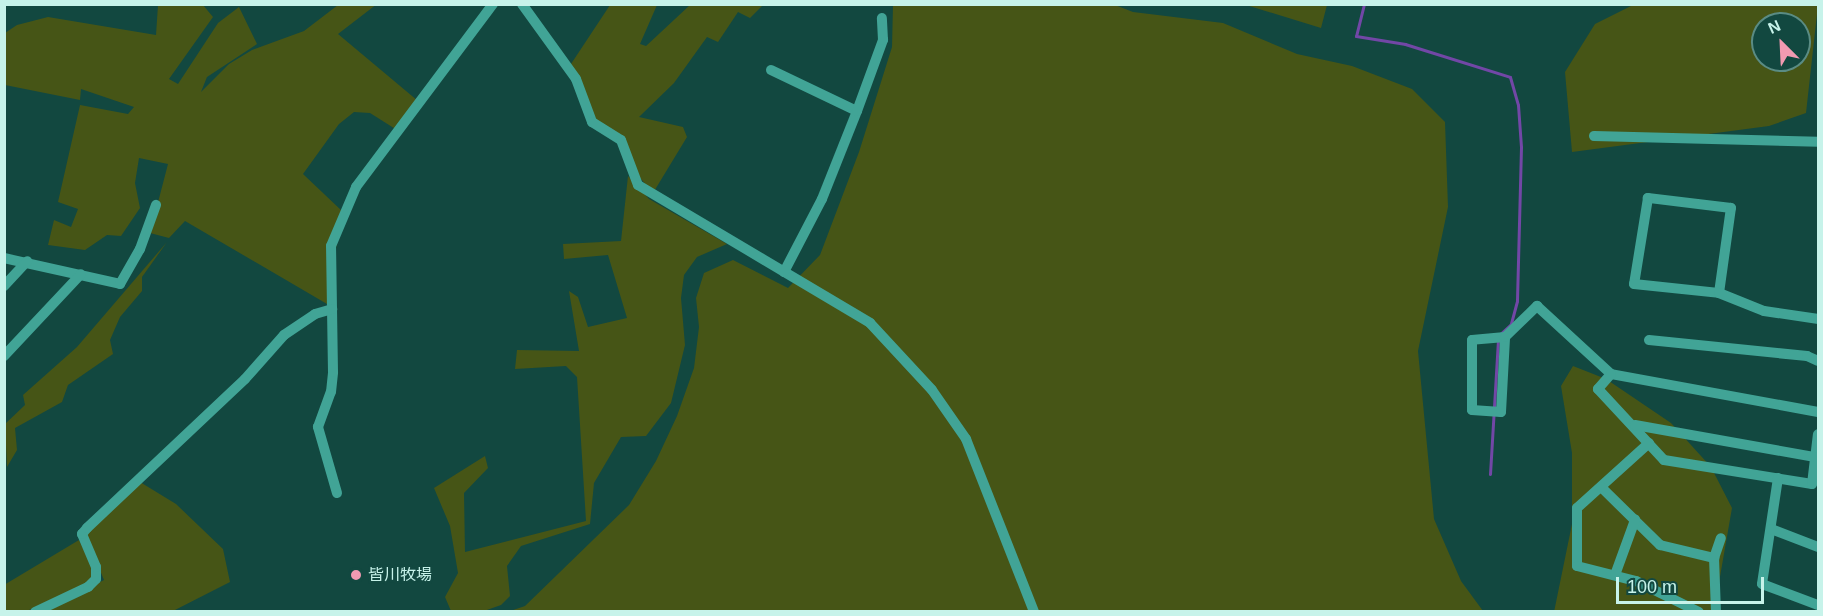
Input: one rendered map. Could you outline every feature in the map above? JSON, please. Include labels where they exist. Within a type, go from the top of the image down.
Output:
[{"type":"street","points":[[337,493],[318,428],[331,392],[331,246],[356,187],[493,4]]},
{"type":"street","points":[[522,4],[576,79],[592,122],[621,140],[638,185],[870,323],[952,415],[966,439],[1034,612]]},
{"type":"street","points":[[784,272],[822,199],[857,111],[883,40],[882,18]]},
{"type":"street","points":[[771,70],[857,111]]},
{"type":"street","points":[[1594,136],[1818,142]]},
{"type":"street","points":[[1719,293],[1731,208],[1648,198],[1634,284],[1719,293],[1764,311],[1818,319]]},
{"type":"street","points":[[4,258],[27,261],[120,284],[140,249],[156,205]]},
{"type":"street","points":[[4,286],[27,261]]},
{"type":"street","points":[[4,356],[81,274]]},
{"type":"street","points":[[1505,337],[1501,412],[1472,410],[1472,340],[1505,337],[1537,306],[1611,374],[1818,412]]},
{"type":"street","points":[[35,612],[88,587],[96,579],[96,567],[82,534],[87,528],[245,379],[284,335],[315,314],[332,309]]},
{"type":"street","points":[[1648,340],[1807,356],[1818,361]]},
{"type":"street","points":[[1611,374],[1598,389],[1635,425],[1664,460],[1812,484],[1818,434]]},
{"type":"street","points":[[1635,425],[1815,457]]},
{"type":"street","points":[[1649,442],[1577,508],[1577,566],[1636,581],[1699,612]]},
{"type":"street","points":[[1778,478],[1762,584],[1818,605]]},
{"type":"street","points":[[1601,487],[1660,545],[1714,558]]},
{"type":"street","points":[[1614,575],[1635,520]]},
{"type":"street","points":[[1771,529],[1818,547]]},
{"type":"street","points":[[1716,612],[1714,558],[1721,538]]},
{"type":"green space","points":[[377,4],[338,34],[418,101],[397,130],[370,113],[354,112],[339,124],[303,174],[342,211],[327,304],[185,221],[169,238],[150,233],[168,164],[139,158],[135,183],[140,208],[121,236],[107,235],[85,250],[48,245],[54,220],[71,227],[78,209],[58,202],[80,105],[128,114],[134,107],[81,89],[80,100],[5,85],[5,33],[17,25],[48,17],[156,35],[158,5],[203,5],[213,17],[169,79],[178,84],[218,23],[239,7],[257,44],[207,77],[201,92],[229,64],[252,50],[304,31],[338,5]]},
{"type":"green space","points":[[610,5],[657,5],[640,44],[646,46],[690,5],[763,5],[750,18],[738,12],[718,42],[707,37],[674,83],[639,117],[683,127],[687,137],[653,193],[635,172],[623,136],[594,121],[571,64]]},
{"type":"green space","points":[[893,5],[1115,5],[1133,12],[1223,23],[1297,54],[1352,66],[1412,89],[1445,122],[1448,207],[1418,351],[1434,519],[1461,581],[1483,611],[507,612],[525,606],[629,505],[656,461],[677,416],[694,368],[699,327],[696,298],[704,273],[733,260],[788,288],[820,255],[859,152],[892,47]]},
{"type":"green space","points":[[1246,5],[1327,5],[1321,28]]},
{"type":"green space","points":[[1633,5],[1818,5],[1811,68],[1811,12],[1751,12],[1751,72],[1811,72],[1806,113],[1769,126],[1572,152],[1565,72],[1595,24]]},
{"type":"green space","points":[[628,176],[649,199],[727,244],[697,257],[684,275],[681,298],[685,345],[671,403],[646,436],[621,437],[594,483],[590,524],[521,546],[507,566],[510,596],[501,605],[484,611],[451,611],[445,597],[458,573],[450,526],[434,488],[485,456],[488,468],[464,493],[465,552],[586,521],[577,377],[566,366],[515,369],[517,350],[579,351],[569,291],[578,297],[588,327],[627,318],[608,255],[564,259],[563,244],[621,241]]},
{"type":"green space","points":[[167,242],[142,277],[142,291],[120,317],[110,340],[113,354],[68,385],[62,402],[15,428],[17,450],[7,467],[5,424],[25,405],[23,395],[77,347]]},
{"type":"green space","points":[[1573,366],[1606,379],[1671,423],[1711,467],[1732,508],[1714,611],[1554,612],[1572,524],[1572,453],[1561,386]]},
{"type":"green space","points":[[140,482],[176,504],[223,549],[230,582],[173,611],[41,612],[104,580],[85,534]]},
{"type":"green space","points":[[79,540],[95,572],[87,583],[27,611],[5,611],[4,585]]},
{"type":"waterway","points":[[1364,4],[1356,36],[1405,44],[1510,77],[1518,105],[1521,147],[1517,301],[1511,324],[1499,335]]},
{"type":"waterway","points":[[1490,474],[1498,341]]},
{"type":"place","name":"皆川牧場","points":[[356,575]]}]
